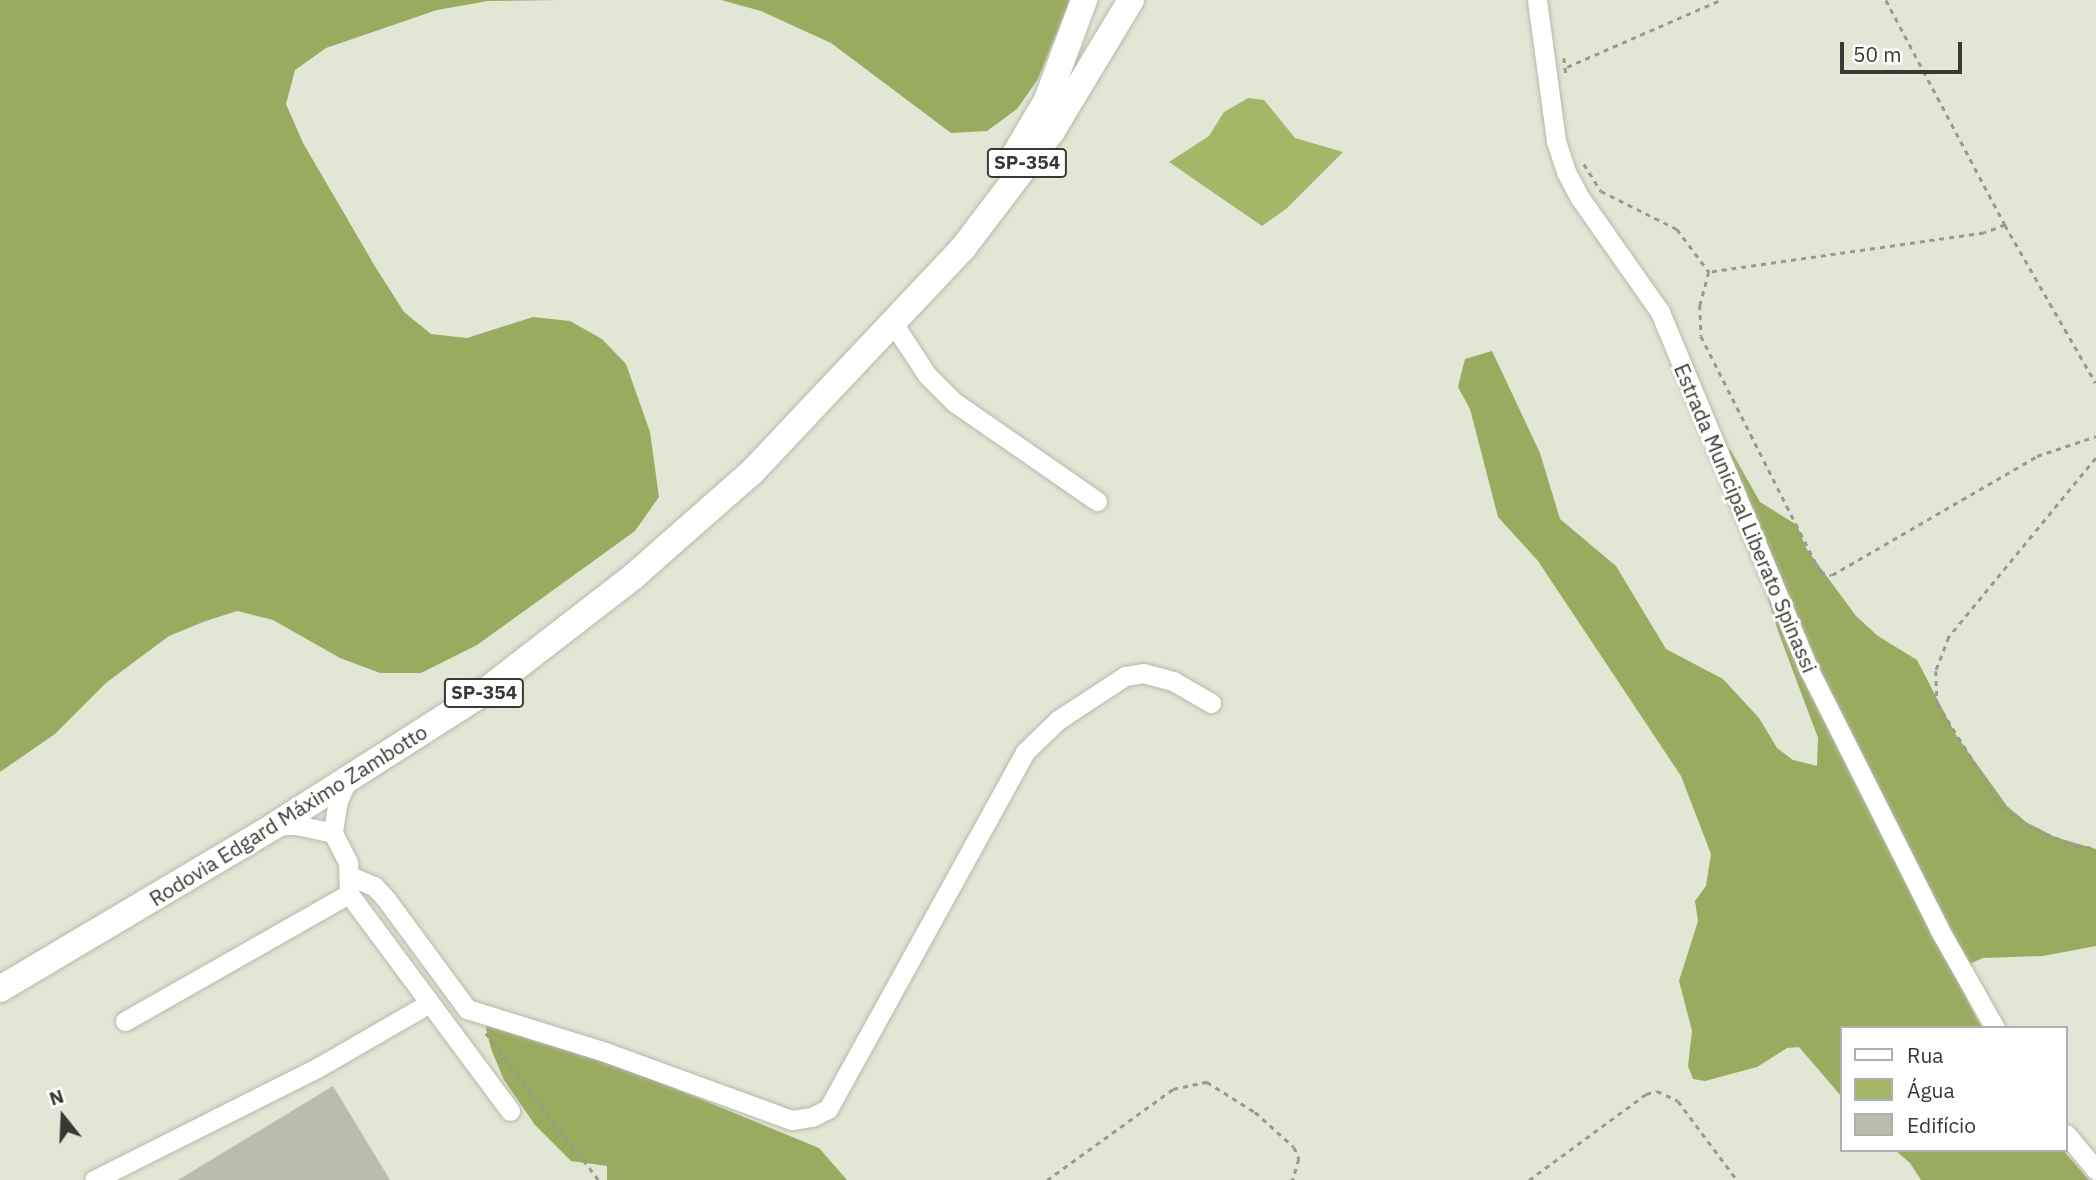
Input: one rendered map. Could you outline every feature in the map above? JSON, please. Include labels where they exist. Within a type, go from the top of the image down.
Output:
[{"type":"main road","name":"Rodovia Edgard Máximo Zambotto","points":[[898,318],[1023,144],[1070,46],[1084,0]]},
{"type":"main road","name":"Rodovia Edgard Máximo Zambotto","points":[[0,989],[274,826],[484,692],[635,576],[752,471],[963,248],[1052,131],[1132,0]]},
{"type":"main road","points":[[1052,131],[1080,101],[1146,0]]},
{"type":"street","name":"Estrada Municipal Liberato Spinassi","points":[[1536,0],[1556,141],[1566,172],[1580,198],[1660,312],[1808,668],[1939,929],[1994,1026]]},
{"type":"street","points":[[898,318],[927,375],[954,402],[1097,501]]},
{"type":"street","points":[[125,1021],[349,885],[374,886],[467,1009],[792,1120],[812,1117],[828,1109],[1025,752],[1058,720],[1125,676],[1143,673],[1173,681],[1211,703]]},
{"type":"street","points":[[348,779],[338,800],[334,834],[349,885],[428,1004],[510,1111]]},
{"type":"street","points":[[274,826],[296,825],[334,834]]},
{"type":"street","points":[[94,1180],[317,1068],[428,1004]]},
{"type":"street","points":[[2068,1136],[2096,1170]]},
{"type":"path","points":[[1567,67],[1720,0]]},
{"type":"path","points":[[1886,0],[2005,225],[2096,383]]},
{"type":"path","points":[[1561,48],[1567,67],[1566,79]]},
{"type":"path","points":[[1581,160],[1601,191],[1677,229],[1709,272]]},
{"type":"path","points":[[1709,272],[1984,233],[2005,225]]},
{"type":"path","points":[[1709,272],[1700,305],[1701,336],[1819,572],[1832,575],[2037,456],[2096,436]]},
{"type":"path","points":[[2096,458],[1949,637],[1936,671],[1937,703],[2002,807],[2027,826],[2076,846],[2096,848]]},
{"type":"path","points":[[467,1009],[599,1180]]},
{"type":"path","points":[[1047,1180],[1173,1089],[1207,1082],[1255,1112],[1294,1147],[1299,1159],[1293,1180]]},
{"type":"path","points":[[1529,1180],[1646,1094],[1657,1091],[1678,1101],[1737,1180]]},
{"type":"shaded area","points":[[0,0],[559,0],[488,1],[437,10],[326,48],[295,70],[286,104],[303,143],[376,268],[404,312],[431,334],[467,338],[533,317],[570,321],[602,339],[626,364],[650,432],[659,497],[635,531],[477,645],[421,673],[380,673],[340,658],[273,620],[237,611],[203,622],[169,636],[106,683],[55,734],[0,772]]},
{"type":"shaded area","points":[[721,0],[1070,0],[1038,79],[1017,109],[987,131],[951,133],[831,43],[761,11]]},
{"type":"shaded area","points":[[1492,351],[1540,453],[1560,519],[1616,566],[1666,649],[1723,679],[1759,718],[1777,748],[1793,760],[1817,766],[1818,738],[1778,631],[1726,461],[1730,449],[1760,502],[1797,525],[1806,548],[1856,616],[1878,636],[1917,660],[1956,735],[2007,806],[2026,822],[2055,837],[2096,849],[2096,946],[2043,956],[1983,958],[1969,964],[1963,973],[1967,1000],[1981,1026],[1840,1026],[1840,1095],[1799,1047],[1787,1048],[1757,1067],[1705,1081],[1693,1079],[1688,1066],[1692,1031],[1679,981],[1698,921],[1695,901],[1706,886],[1711,854],[1681,776],[1538,561],[1498,517],[1470,409],[1458,387],[1465,359]]},
{"type":"shaded area","points":[[490,1012],[819,1148],[847,1180],[607,1180],[607,1166],[571,1161],[535,1125],[504,1080],[491,1049],[486,1028]]},
{"type":"shaded area","points":[[1897,1152],[2065,1152],[2089,1180],[1921,1180],[1910,1163]]},
{"type":"water","points":[[1248,98],[1264,100],[1295,138],[1343,152],[1286,209],[1262,226],[1169,162],[1209,136],[1224,112]]},
{"type":"building","points":[[333,1086],[390,1180],[178,1180]]}]
